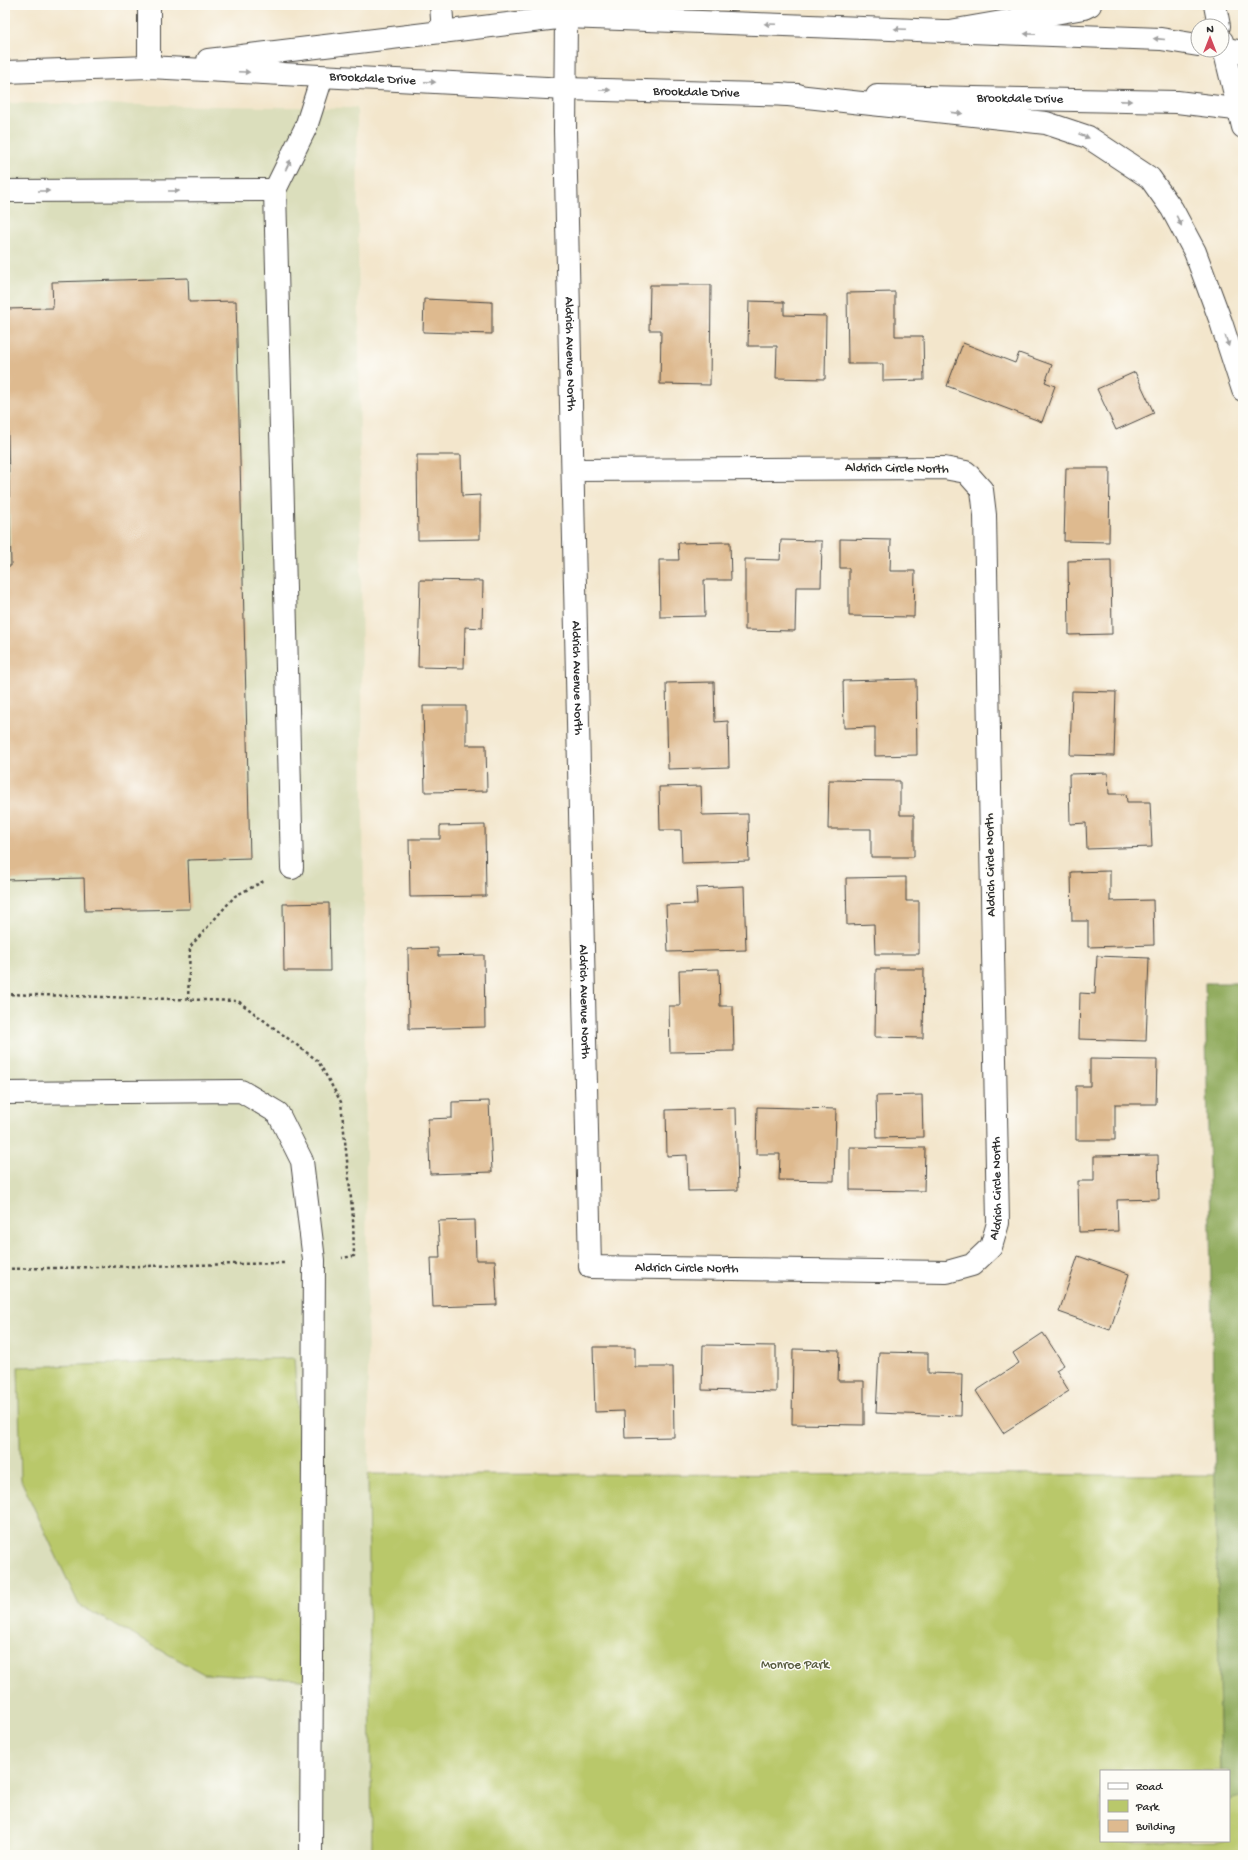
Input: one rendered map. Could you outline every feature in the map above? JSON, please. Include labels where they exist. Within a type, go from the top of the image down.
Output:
[{"type":"main road","points":[[149,5],[149,67]]},
{"type":"main road","points":[[442,5],[443,32]]},
{"type":"main road","points":[[950,31],[1084,8],[1090,5]]},
{"type":"main road","points":[[1215,5],[1217,18]]},
{"type":"main road","name":"Brookdale Drive","points":[[5,72],[149,67],[566,16],[1161,39],[1190,44]]},
{"type":"main road","name":"Aldrich Avenue North","points":[[566,16],[573,470],[590,1267]]},
{"type":"main road","points":[[1230,57],[1242,115]]},
{"type":"main road","name":"Brookdale Drive","points":[[149,67],[566,89],[1177,102],[1242,115]]},
{"type":"main road","points":[[292,868],[276,190],[306,127],[322,77]]},
{"type":"main road","points":[[779,94],[1046,123],[1088,137],[1120,157],[1150,178],[1172,209],[1195,252],[1221,322],[1243,390]]},
{"type":"main road","points":[[5,191],[276,190]]},
{"type":"main road","name":"Aldrich Circle North","points":[[573,470],[944,468],[966,472],[982,490],[985,523],[998,1223],[991,1247],[972,1265],[947,1272],[590,1267]]},
{"type":"main road","points":[[5,1093],[241,1091],[278,1114],[302,1161],[314,1260],[311,1855]]},
{"type":"path","points":[[188,1000],[190,947],[235,896],[292,868]]},
{"type":"path","points":[[5,1269],[274,1263]]},
{"type":"shaded area","points":[[5,103],[357,108],[372,1855],[5,1855]]},
{"type":"green space","points":[[1205,983],[1243,983],[1243,1797],[1230,1801],[1230,1770],[1221,1770]]},
{"type":"green space","points":[[294,1358],[317,1681],[204,1674],[79,1605],[21,1480],[18,1367]]},
{"type":"green space","name":"Monroe Park","points":[[368,1474],[1215,1475],[1221,1770],[1100,1770],[1100,1842],[1230,1842],[1230,1801],[1243,1797],[1243,1855],[372,1855]]},
{"type":"building","points":[[188,278],[189,302],[236,301],[250,858],[188,860],[190,909],[85,911],[84,878],[5,880],[5,566],[11,566],[5,309],[53,308],[52,282]]},
{"type":"building","points":[[650,285],[711,285],[710,385],[660,384],[661,330],[649,330]]},
{"type":"building","points":[[895,292],[895,336],[923,336],[924,380],[883,381],[883,364],[848,364],[847,293]]},
{"type":"building","points":[[424,299],[492,302],[492,334],[423,332]]},
{"type":"building","points":[[749,301],[784,302],[784,315],[826,316],[825,379],[776,378],[777,346],[748,346]]},
{"type":"building","points":[[963,343],[1015,363],[1019,353],[1052,365],[1045,382],[1055,386],[1042,422],[947,386]]},
{"type":"building","points":[[1135,372],[1154,413],[1116,430],[1097,389]]},
{"type":"building","points":[[417,455],[461,455],[462,496],[480,495],[480,539],[418,540]]},
{"type":"building","points":[[1066,468],[1110,468],[1109,542],[1064,541]]},
{"type":"building","points":[[840,539],[891,540],[890,571],[915,571],[914,617],[849,616],[849,568],[840,568]]},
{"type":"building","points":[[781,540],[822,541],[821,587],[796,587],[795,631],[745,630],[745,559],[780,560]]},
{"type":"building","points":[[730,542],[731,580],[704,580],[705,616],[660,617],[659,560],[679,560],[678,543]]},
{"type":"building","points":[[1111,560],[1112,634],[1069,635],[1068,561]]},
{"type":"building","points":[[420,580],[483,581],[482,628],[465,627],[464,668],[418,667]]},
{"type":"building","points":[[916,679],[917,755],[875,756],[875,727],[844,728],[843,681]]},
{"type":"building","points":[[714,682],[715,722],[728,721],[729,767],[668,769],[666,683]]},
{"type":"building","points":[[1072,691],[1116,692],[1114,756],[1070,755]]},
{"type":"building","points":[[423,706],[466,706],[466,745],[486,745],[487,791],[425,792]]},
{"type":"building","points":[[1108,773],[1109,794],[1126,794],[1127,802],[1150,802],[1152,847],[1087,849],[1086,823],[1070,824],[1069,774]]},
{"type":"building","points":[[829,780],[900,781],[900,815],[914,815],[914,857],[871,857],[871,829],[828,829]]},
{"type":"building","points":[[701,786],[702,815],[748,814],[749,861],[682,863],[681,830],[660,830],[659,787]]},
{"type":"building","points":[[485,825],[486,896],[410,897],[409,839],[440,839],[440,826]]},
{"type":"building","points":[[1110,871],[1110,901],[1153,900],[1154,945],[1088,947],[1088,921],[1072,921],[1071,872]]},
{"type":"building","points":[[906,877],[906,901],[919,901],[919,954],[875,954],[874,924],[847,925],[846,878]]},
{"type":"building","points":[[744,886],[746,950],[668,952],[666,905],[697,904],[696,888]]},
{"type":"building","points":[[329,903],[330,971],[284,971],[283,904]]},
{"type":"building","points":[[438,948],[438,956],[484,955],[485,1027],[409,1029],[408,949]]},
{"type":"building","points":[[1097,956],[1149,958],[1146,1041],[1079,1039],[1080,993],[1095,994]]},
{"type":"building","points":[[719,969],[720,1006],[733,1006],[734,1051],[670,1052],[669,1006],[680,1006],[679,970]]},
{"type":"building","points":[[876,969],[924,969],[923,1038],[875,1037]]},
{"type":"building","points":[[1090,1059],[1157,1060],[1156,1104],[1115,1104],[1115,1140],[1076,1140],[1076,1086],[1090,1086]]},
{"type":"building","points":[[922,1095],[923,1137],[877,1138],[876,1096]]},
{"type":"building","points":[[489,1101],[492,1172],[430,1174],[428,1119],[452,1118],[452,1102]]},
{"type":"building","points":[[757,1107],[836,1109],[834,1181],[779,1180],[780,1154],[756,1154]]},
{"type":"building","points":[[736,1108],[738,1190],[688,1191],[687,1155],[667,1156],[666,1110]]},
{"type":"building","points":[[850,1147],[925,1148],[924,1191],[850,1190]]},
{"type":"building","points":[[1158,1155],[1159,1199],[1117,1200],[1118,1231],[1079,1232],[1078,1181],[1094,1181],[1094,1156]]},
{"type":"building","points":[[475,1220],[476,1260],[495,1260],[497,1305],[433,1307],[431,1258],[440,1258],[438,1221]]},
{"type":"building","points":[[1078,1256],[1129,1274],[1110,1330],[1059,1312]]},
{"type":"building","points":[[1043,1333],[1064,1365],[1056,1370],[1069,1391],[1003,1433],[976,1391],[1019,1363],[1013,1353]]},
{"type":"building","points":[[703,1345],[776,1346],[776,1392],[702,1390]]},
{"type":"building","points":[[593,1347],[635,1347],[635,1367],[673,1367],[674,1437],[625,1438],[624,1411],[595,1412]]},
{"type":"building","points":[[793,1349],[839,1350],[838,1381],[864,1381],[864,1425],[792,1424]]},
{"type":"building","points":[[879,1352],[928,1353],[928,1373],[962,1374],[961,1416],[876,1413]]}]
